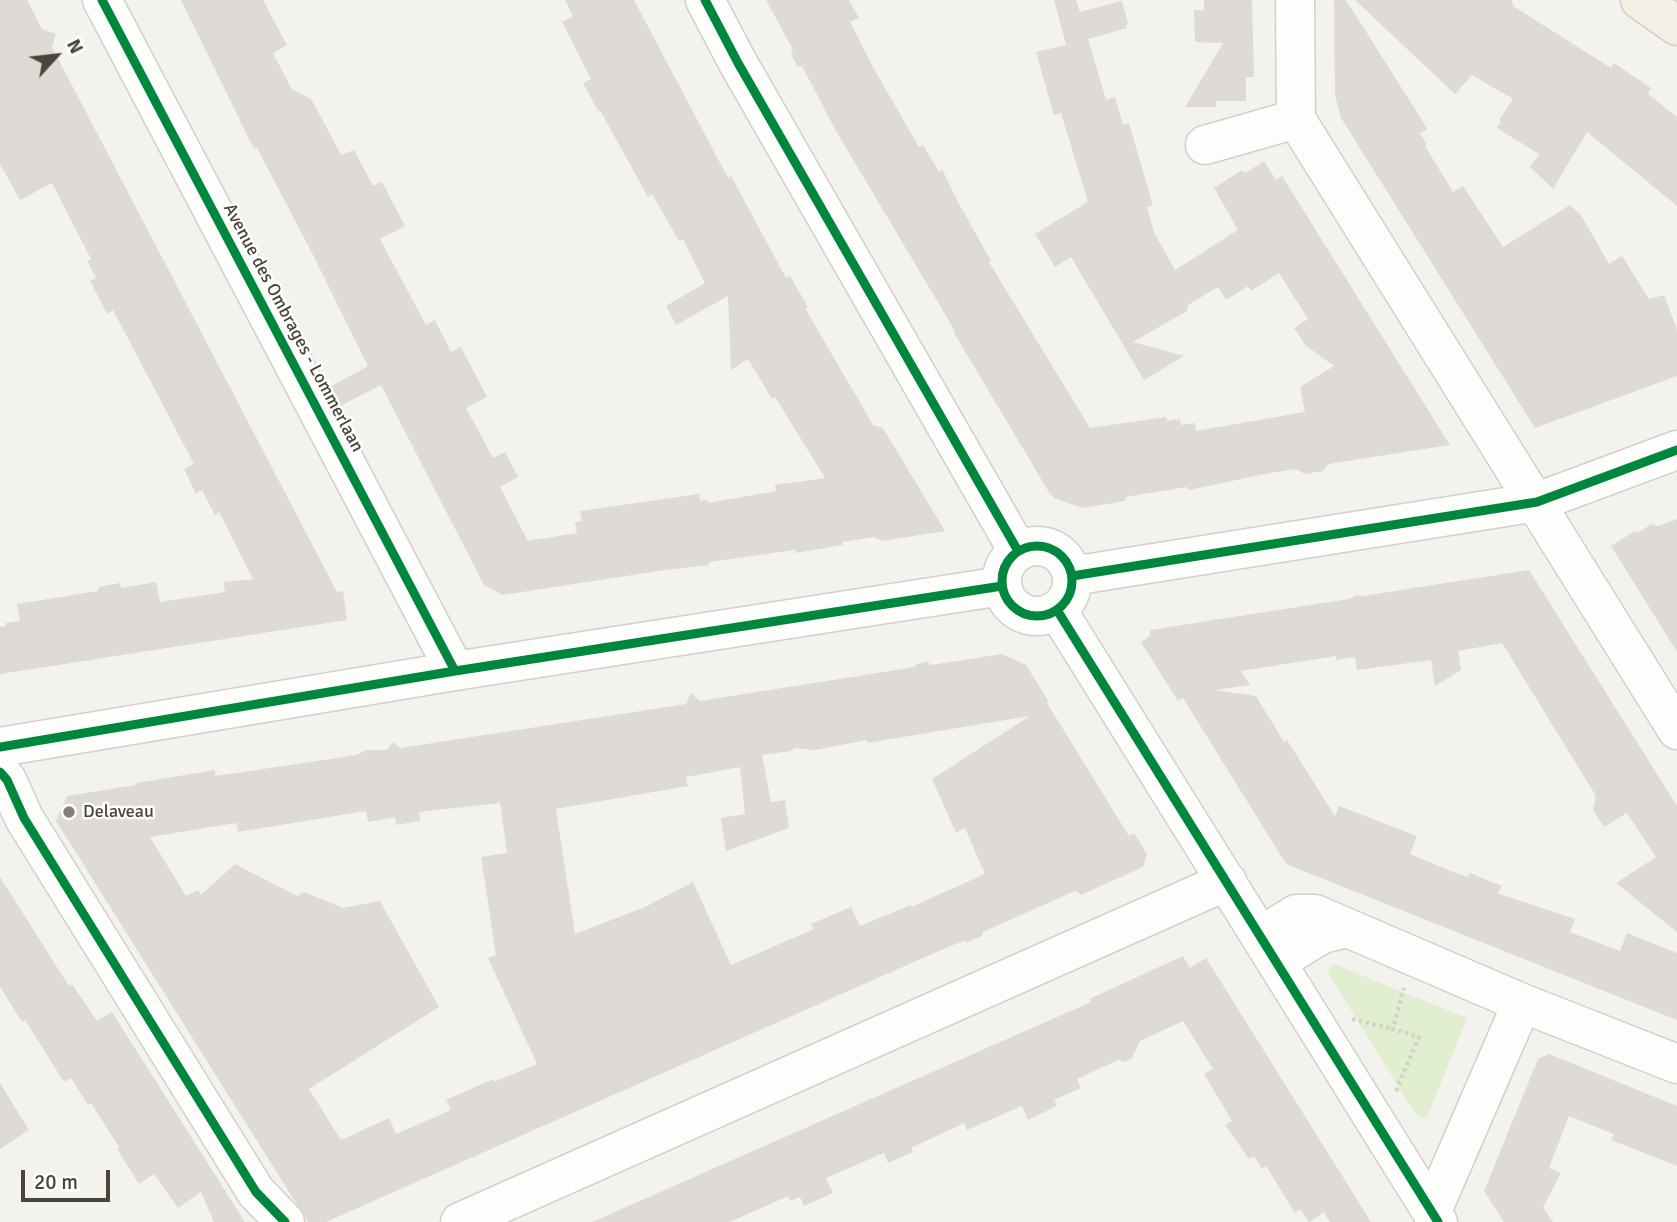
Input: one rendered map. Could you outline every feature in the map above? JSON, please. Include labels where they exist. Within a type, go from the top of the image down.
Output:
[{"type":"main road","points":[[1640,0],[1677,26]]},
{"type":"street","name":"Avenue des Ombrages - Lommerlaan","points":[[102,0],[455,671]]},
{"type":"street","points":[[705,0],[1018,551]]},
{"type":"street","points":[[1295,0],[1296,119],[1677,730]]},
{"type":"street","points":[[1205,145],[1296,119]]},
{"type":"street","points":[[1072,576],[1537,502],[1677,450]]},
{"type":"street","points":[[1030,547],[1052,549],[1069,565],[1072,576],[1071,591],[1058,610],[1038,616],[1018,611],[1011,604],[1002,586],[1006,566],[1018,551],[1030,547]]},
{"type":"street","points":[[0,747],[455,671],[1002,586]]},
{"type":"street","points":[[1058,610],[1435,1217]]},
{"type":"street","points":[[0,772],[7,779],[24,818],[256,1192],[285,1222]]},
{"type":"street","points":[[460,1222],[1227,881]]},
{"type":"street","points":[[1270,948],[1346,928],[1522,1003],[1677,1064]]},
{"type":"street","points":[[1435,1217],[1522,1003]]},
{"type":"path","points":[[1393,1029],[1404,987]]},
{"type":"path","points":[[1348,1018],[1419,1037],[1395,1093]]},
{"type":"green space","points":[[1334,964],[1467,1018],[1428,1115],[1424,1119],[1416,1115],[1328,973],[1329,967]]},
{"type":"building","points":[[0,0],[27,0],[42,29],[56,34],[52,47],[337,592],[343,591],[347,620],[0,674],[0,627],[6,626],[6,623],[20,621],[17,604],[98,591],[98,587],[120,583],[121,588],[156,582],[160,602],[225,592],[223,582],[253,579],[219,512],[215,515],[202,490],[196,494],[184,469],[194,464],[113,310],[107,314],[90,281],[96,278],[87,261],[91,259],[52,183],[20,200],[0,164]]},
{"type":"building","points":[[181,0],[263,0],[287,45],[273,53],[291,88],[312,100],[341,155],[354,150],[373,186],[382,182],[405,226],[380,239],[426,325],[435,320],[451,352],[461,347],[487,397],[466,408],[493,458],[505,452],[518,477],[500,487],[528,541],[577,533],[575,522],[582,521],[580,511],[699,494],[700,501],[707,500],[708,503],[776,491],[775,485],[825,478],[748,359],[731,370],[728,296],[676,325],[666,306],[705,283],[683,239],[679,241],[652,194],[648,197],[600,110],[598,111],[583,83],[591,79],[562,22],[573,16],[565,0],[634,0],[728,178],[731,176],[786,278],[790,276],[808,307],[805,308],[873,425],[883,428],[945,531],[882,541],[874,537],[796,553],[795,550],[709,562],[709,565],[503,595],[484,585],[381,385],[340,406],[330,387],[368,366],[257,148],[254,149]]},
{"type":"building","points":[[766,0],[849,0],[859,18],[850,22],[873,67],[919,147],[923,145],[939,172],[942,169],[991,261],[989,262],[1090,428],[1166,417],[1167,421],[1180,419],[1181,425],[1195,423],[1196,431],[1305,412],[1300,387],[1334,366],[1305,345],[1294,328],[1308,319],[1279,273],[1251,291],[1248,286],[1226,300],[1218,287],[1188,305],[1187,311],[1133,342],[1184,356],[1144,380],[1071,257],[1055,267],[1035,234],[1088,202],[1061,113],[1054,115],[1036,52],[1066,45],[1054,0],[1076,0],[1080,12],[1122,1],[1127,28],[1088,39],[1106,100],[1115,97],[1123,125],[1129,123],[1153,206],[1147,207],[1154,233],[1175,270],[1238,230],[1214,188],[1242,170],[1245,173],[1264,161],[1276,180],[1282,176],[1450,445],[1328,464],[1323,471],[1305,474],[1295,469],[1189,490],[1187,487],[1125,497],[1125,501],[1083,508],[1056,499],[1050,494],[953,331],[836,131],[802,66],[797,66],[791,54],[793,50]]},
{"type":"building","points":[[1204,0],[1252,0],[1254,77],[1246,77],[1246,101],[1216,101],[1216,107],[1185,107],[1223,43],[1195,42],[1194,10],[1204,10]]},
{"type":"building","points":[[1334,0],[1346,0],[1420,117],[1427,129],[1420,133],[1427,145],[1425,146],[1453,192],[1463,186],[1503,247],[1570,205],[1581,215],[1609,264],[1622,256],[1649,299],[1664,295],[1677,330],[1677,376],[1535,428],[1341,118],[1335,96]]},
{"type":"building","points":[[1355,0],[1512,0],[1513,6],[1611,68],[1614,63],[1651,88],[1648,94],[1677,117],[1677,206],[1587,132],[1553,189],[1530,167],[1539,154],[1497,128],[1501,122],[1499,120],[1513,99],[1472,75],[1455,94]]},
{"type":"building","points":[[1677,519],[1677,652],[1611,546],[1652,524],[1658,526]]},
{"type":"building","points":[[1529,570],[1677,806],[1677,932],[1616,883],[1656,857],[1627,813],[1604,827],[1593,810],[1596,796],[1502,643],[1458,651],[1461,670],[1435,686],[1431,660],[1357,670],[1355,657],[1336,660],[1336,656],[1241,671],[1250,685],[1215,690],[1256,696],[1335,816],[1339,806],[1417,836],[1410,854],[1453,872],[1468,877],[1470,873],[1502,886],[1497,893],[1575,919],[1570,932],[1620,951],[1627,933],[1677,953],[1677,1020],[1286,864],[1183,698],[1178,701],[1141,642],[1150,636],[1150,630],[1349,599],[1356,595]]},
{"type":"building","points":[[1002,654],[1026,665],[1129,836],[1134,833],[1147,854],[1143,867],[1081,895],[1075,891],[983,932],[982,936],[932,954],[326,1222],[308,1222],[56,821],[67,796],[136,783],[215,770],[215,776],[250,771],[357,755],[366,750],[387,750],[393,742],[400,748],[686,704],[691,693],[700,701],[915,667],[916,664],[928,662],[931,665]],"holes":[[[1030,716],[932,779],[956,833],[965,828],[985,874],[860,926],[851,907],[811,924],[814,929],[731,965],[693,882],[645,907],[575,934],[556,809],[688,786],[686,777],[740,767],[745,814],[721,818],[726,851],[789,828],[785,800],[771,802],[762,755],[791,751],[795,748],[815,750],[867,740],[867,743]],[[500,803],[507,853],[481,857],[496,955],[488,958],[537,1064],[494,1082],[493,1079],[446,1100],[451,1110],[396,1134],[389,1118],[341,1140],[309,1089],[439,1007],[380,901],[343,908],[304,892],[297,896],[235,864],[201,895],[198,890],[186,896],[150,837],[236,823],[238,832],[366,811],[368,822],[395,817],[396,825],[420,821],[419,812]]]},
{"type":"building","points":[[0,877],[69,986],[72,984],[97,1021],[112,1012],[245,1222],[214,1222],[201,1192],[178,1208],[154,1174],[139,1184],[91,1103],[88,1105],[71,1078],[64,1082],[25,1020],[22,1022],[0,987]]},
{"type":"building","points":[[1183,956],[1190,968],[1206,958],[1371,1222],[1330,1222],[1324,1212],[1309,1222],[1300,1209],[1295,1213],[1266,1166],[1262,1169],[1254,1156],[1249,1159],[1225,1125],[1232,1121],[1204,1074],[1213,1069],[1183,1021],[1140,1041],[1132,1058],[1124,1062],[1118,1060],[1077,1079],[1081,1088],[1054,1100],[1057,1106],[1028,1120],[1022,1106],[967,1130],[964,1123],[911,1148],[913,1152],[888,1163],[884,1153],[826,1178],[833,1193],[804,1206],[800,1197],[790,1201],[788,1196],[730,1222],[592,1222],[1091,1002],[1089,999]]},
{"type":"building","points":[[1549,1054],[1677,1106],[1677,1166],[1611,1140],[1614,1134],[1569,1116],[1549,1168],[1561,1173],[1543,1207],[1553,1222],[1504,1222],[1484,1191],[1538,1059]]},
{"type":"building","points":[[0,1083],[29,1130],[0,1149]]},
{"type":"cycle path","points":[[102,0],[455,671]]},
{"type":"cycle path","points":[[705,0],[738,63],[1018,551]]},
{"type":"cycle path","points":[[1072,576],[1537,502],[1677,450]]},
{"type":"cycle path","points":[[1037,546],[1062,556],[1072,581],[1062,606],[1037,616],[1012,606],[1002,581],[1012,556],[1037,546]]},
{"type":"cycle path","points":[[0,747],[455,671],[1002,586]]},
{"type":"cycle path","points":[[1057,610],[1438,1222]]},
{"type":"cycle path","points":[[0,772],[7,780],[24,818],[256,1192],[285,1222]]},
{"type":"place","name":"Delaveau","points":[[69,812]]}]
